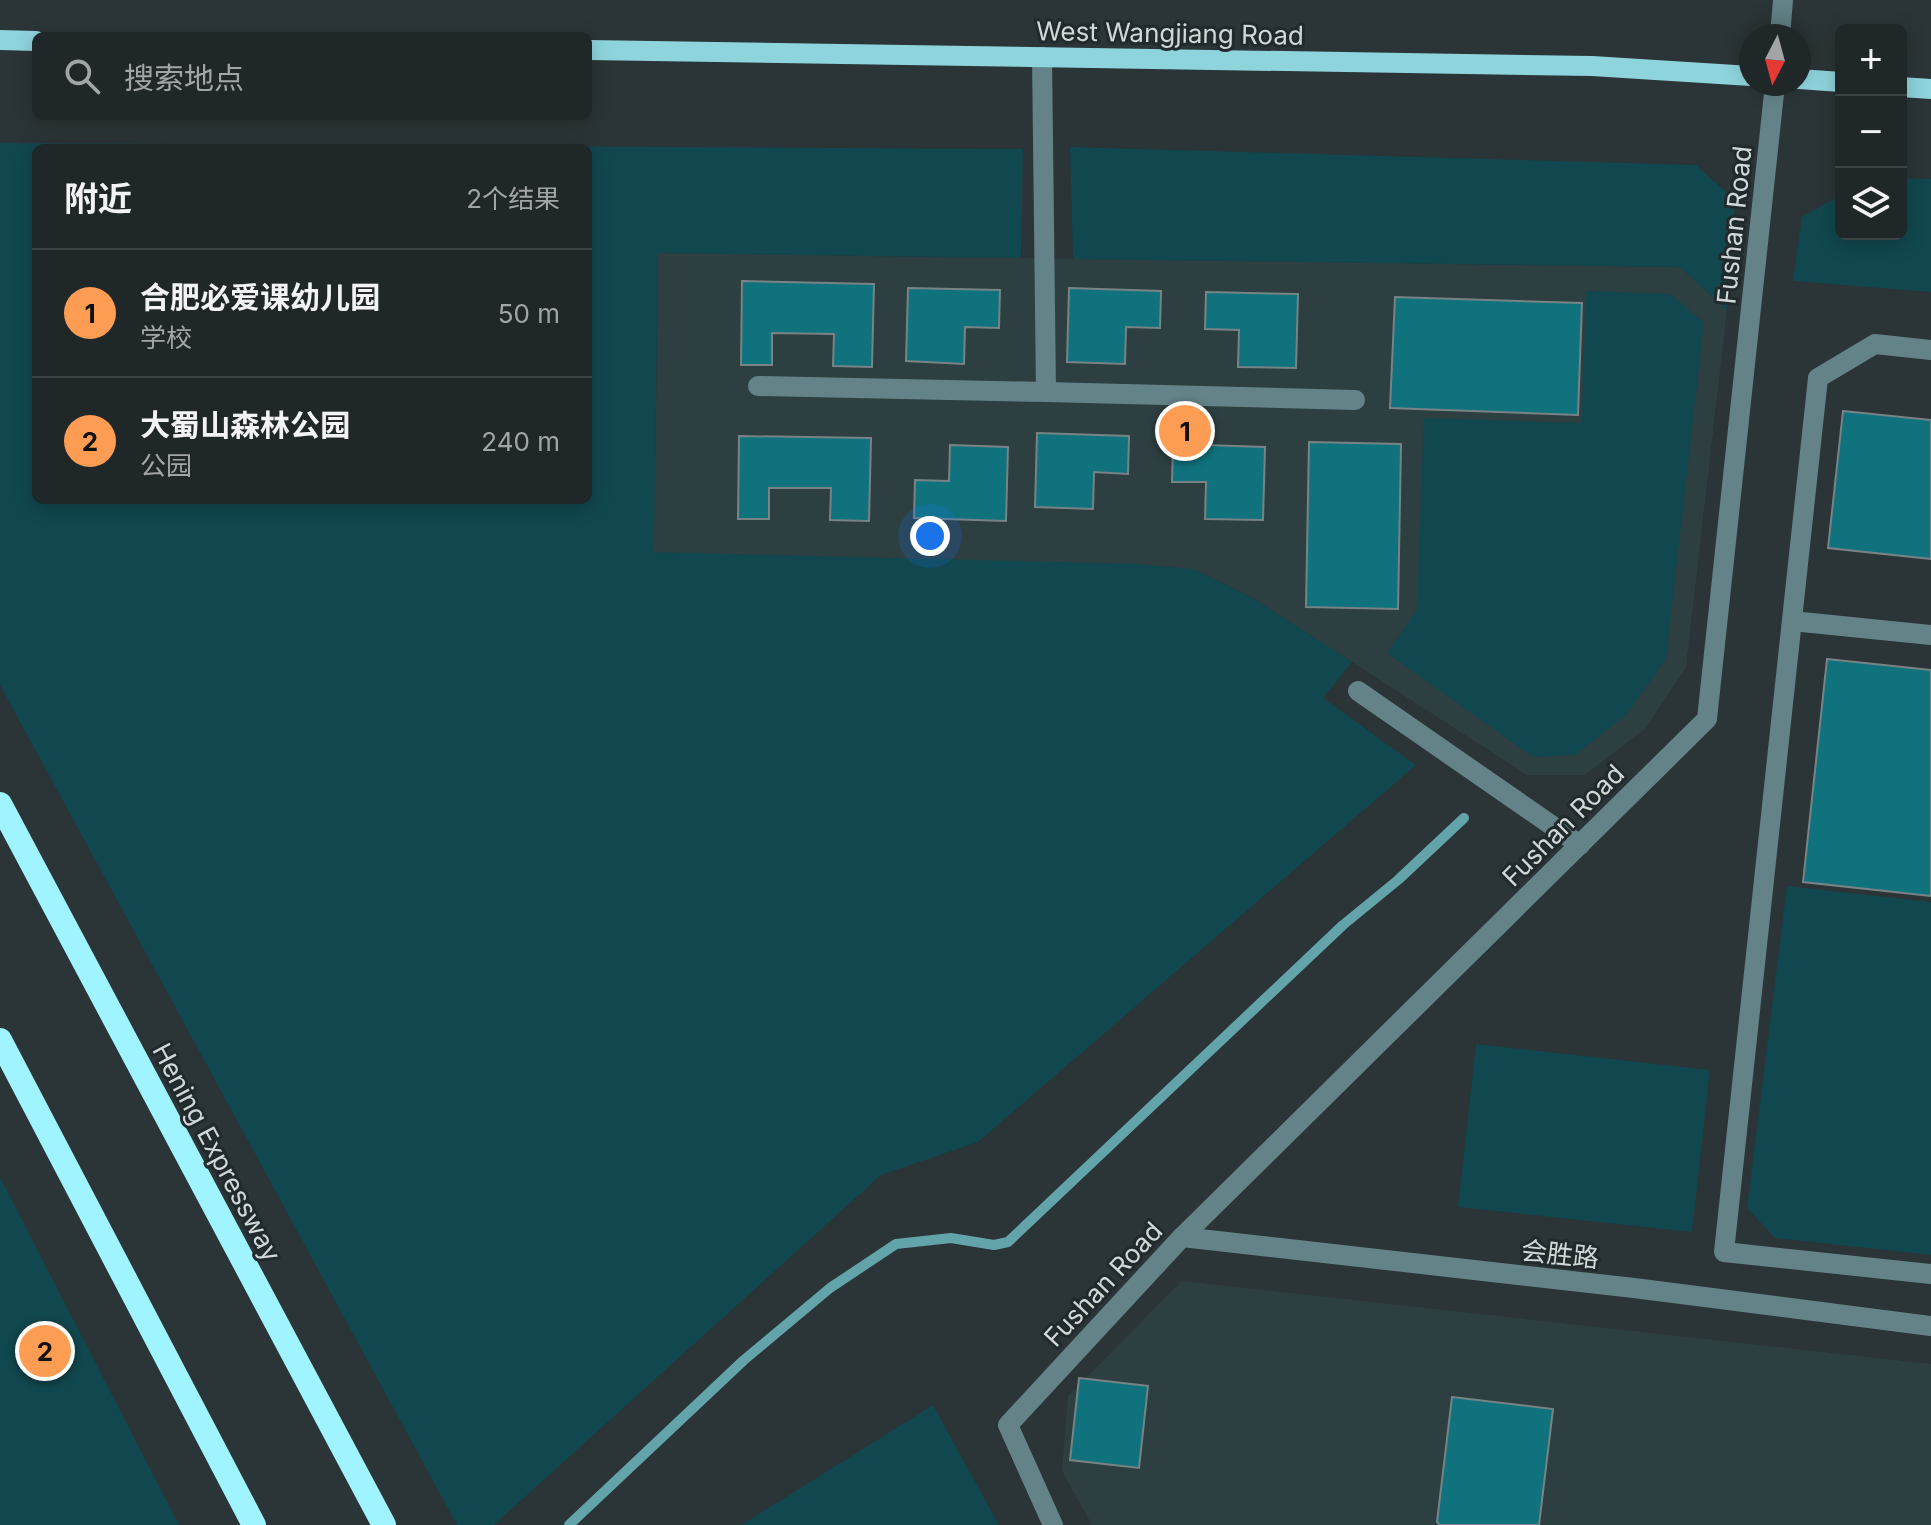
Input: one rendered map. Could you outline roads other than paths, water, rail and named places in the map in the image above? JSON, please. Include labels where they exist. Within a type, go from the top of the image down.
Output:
[{"type":"highway","name":"Hening Expressway","points":[[0,804],[384,1525]]},
{"type":"highway","points":[[0,1040],[254,1525]]},
{"type":"main road","points":[[0,40],[32,41]]},
{"type":"main road","name":"West Wangjiang Road","points":[[592,50],[1592,66],[1739,75]]},
{"type":"main road","points":[[1811,80],[1835,82]]},
{"type":"main road","points":[[1907,87],[1931,89]]},
{"type":"street","points":[[1781,24],[1783,0]]},
{"type":"street","points":[[1042,57],[1046,392]]},
{"type":"street","name":"Fushan Road","points":[[1053,1525],[1008,1425],[1182,1237],[1707,719],[1774,96]]},
{"type":"street","points":[[1931,350],[1875,344],[1818,378],[1724,1252],[1931,1274]]},
{"type":"street","points":[[758,386],[1355,400]]},
{"type":"street","points":[[1792,621],[1931,635]]},
{"type":"street","points":[[1358,691],[1580,845]]},
{"type":"street","name":"会胜路","points":[[1182,1237],[1634,1288],[1931,1326]]},
{"type":"waterway","points":[[569,1525],[744,1360],[830,1288],[896,1244],[951,1238],[994,1245],[1008,1242],[1343,925],[1398,880],[1464,818]]},
{"type":"place","name":"合肥必爱课幼儿园","points":[[1185,431]]},
{"type":"place","name":"大蜀山森林公园","points":[[45,1351]]}]
